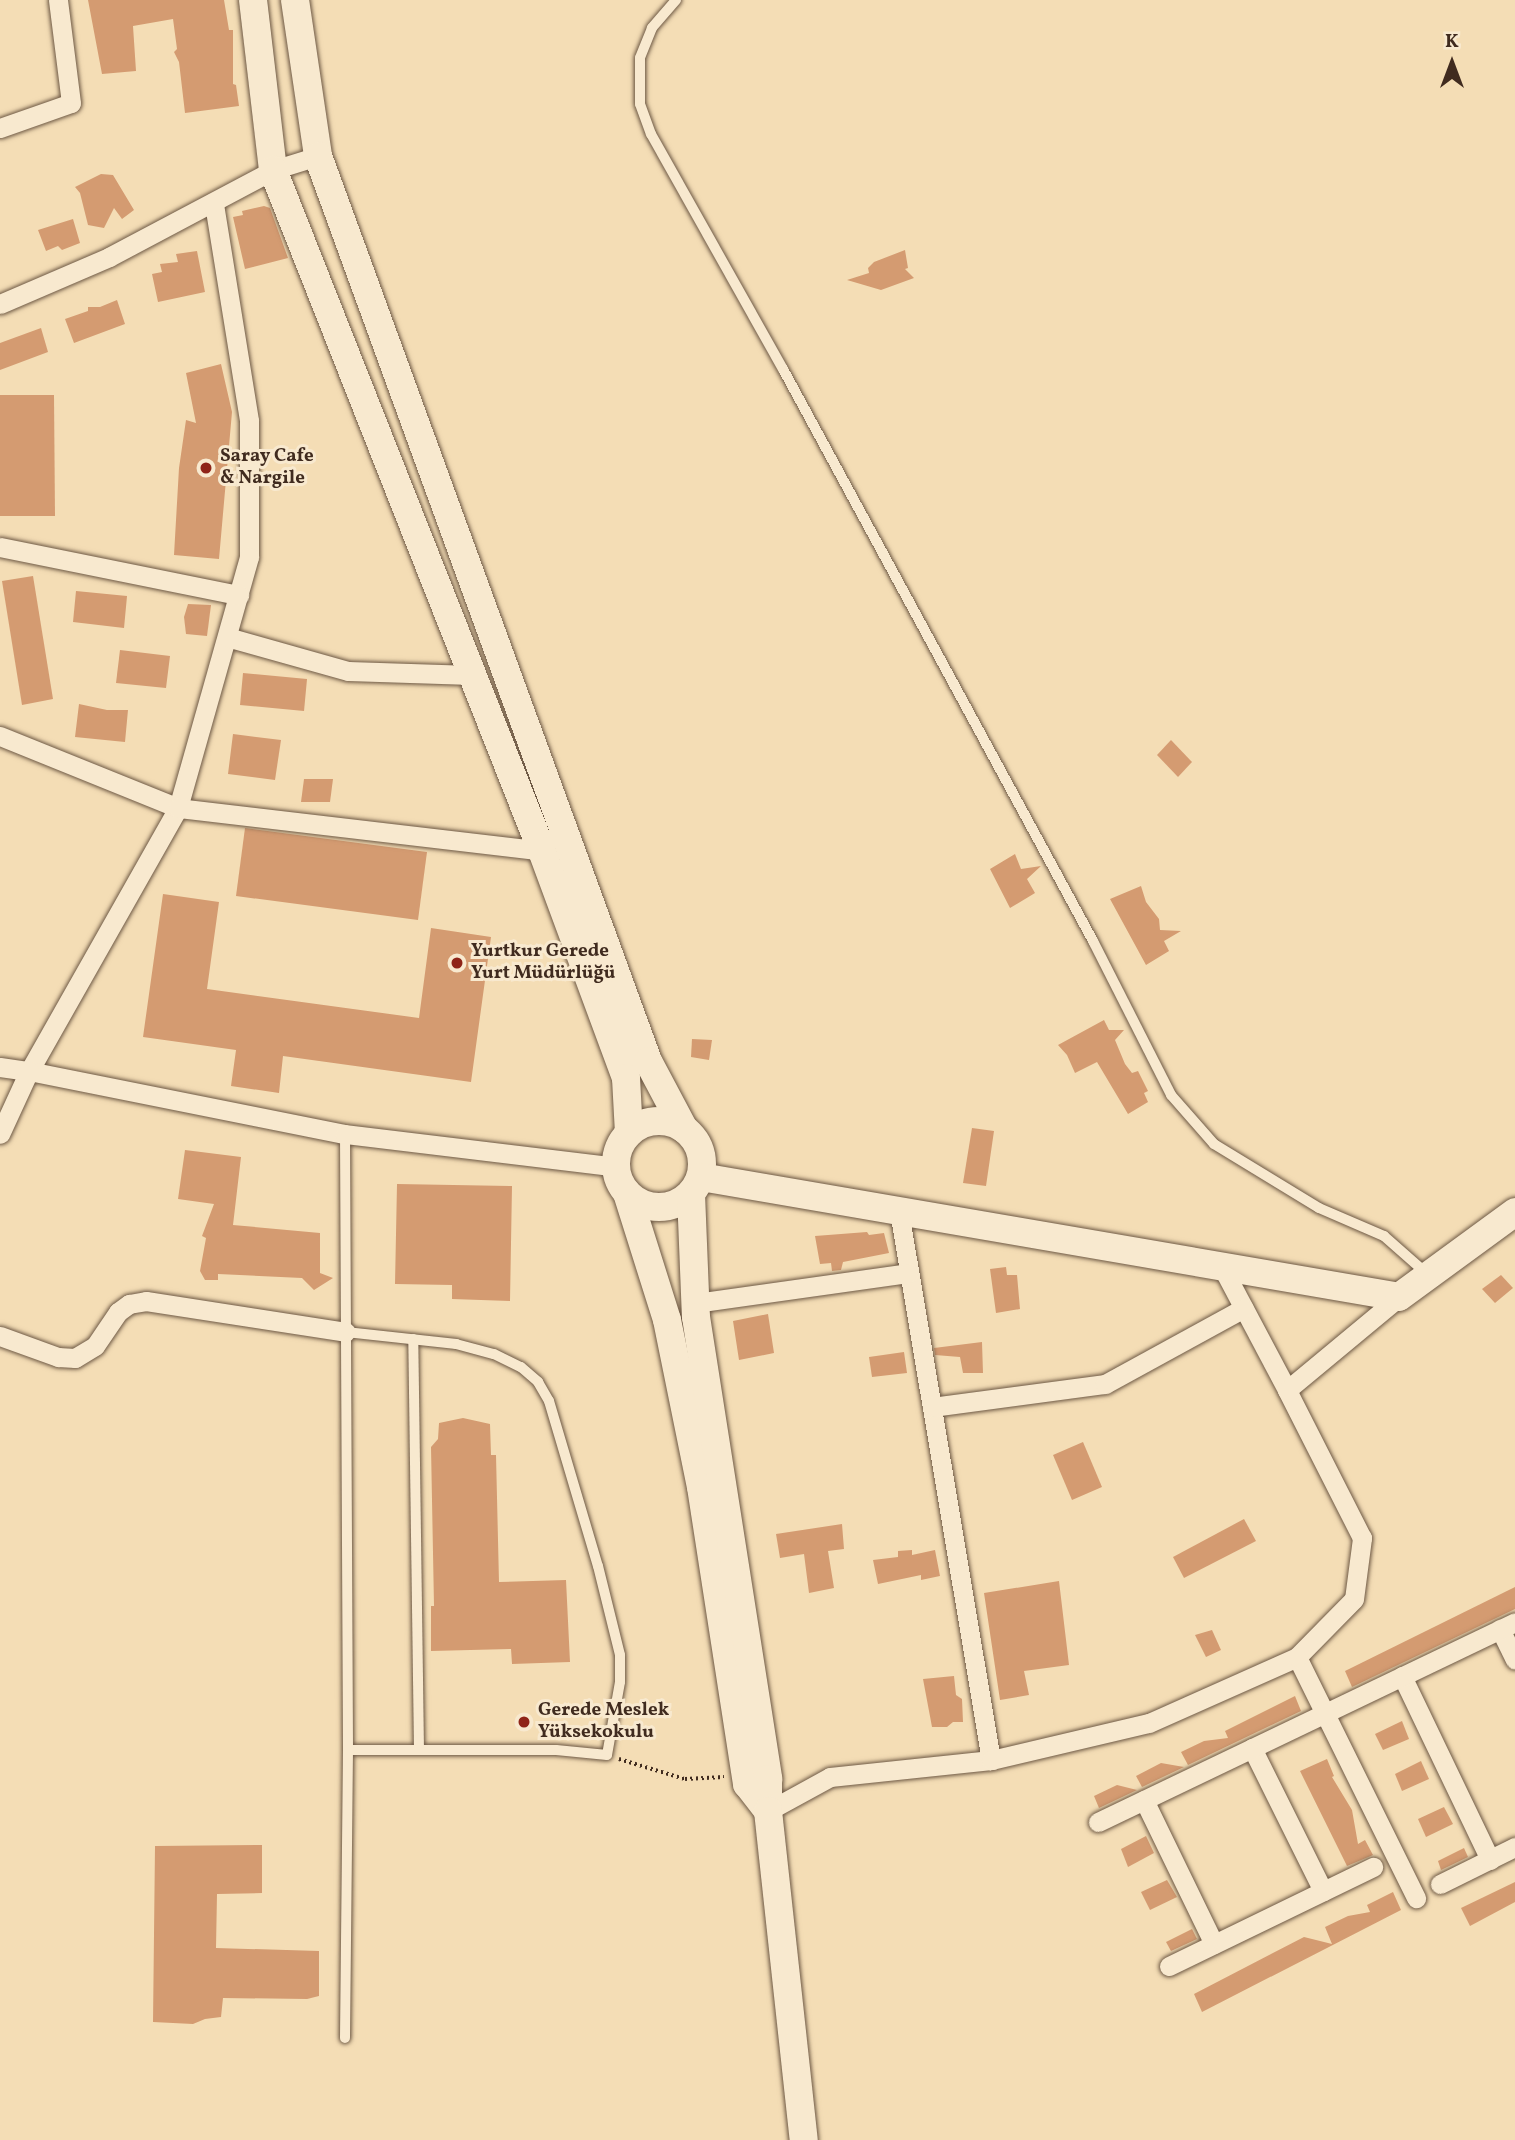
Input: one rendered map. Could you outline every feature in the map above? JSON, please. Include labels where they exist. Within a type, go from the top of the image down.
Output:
[{"type":"street","points":[[0,128],[71,103],[58,0]]},
{"type":"street","points":[[253,0],[273,170],[542,851],[626,1078],[629,1133],[617,1155],[621,1180],[670,1333],[701,1487],[747,1784],[768,1811]]},
{"type":"street","points":[[295,0],[318,156],[648,1061],[684,1129],[700,1150],[696,1185],[695,1303],[768,1779],[768,1811],[804,2140]]},
{"type":"street","points":[[0,304],[109,257],[214,204],[273,170],[318,156]]},
{"type":"street","points":[[0,1134],[29,1071],[178,808],[249,556],[249,421],[214,204]]},
{"type":"street","points":[[0,547],[239,595]]},
{"type":"street","points":[[227,637],[348,671],[472,675]]},
{"type":"street","points":[[0,736],[178,808],[542,851]]},
{"type":"street","points":[[0,1067],[345,1135],[621,1180],[645,1204],[666,1207],[696,1185],[899,1211],[1399,1297]]},
{"type":"street","points":[[629,1133],[656,1121],[684,1129]]},
{"type":"street","points":[[899,1211],[991,1760]]},
{"type":"street","points":[[1287,1390],[1399,1297],[1515,1212]]},
{"type":"street","points":[[768,1811],[830,1777],[991,1760],[1149,1723],[1297,1657],[1354,1599],[1362,1538],[1222,1267]]},
{"type":"street","points":[[695,1303],[909,1273]]},
{"type":"street","points":[[0,1336],[58,1357],[75,1358],[95,1346],[117,1312],[130,1304],[146,1301],[346,1332]]},
{"type":"street","points":[[932,1408],[1105,1384],[1244,1308]]},
{"type":"street","points":[[1098,1822],[1507,1625],[1515,1660]]},
{"type":"street","points":[[1297,1657],[1416,1898]]},
{"type":"street","points":[[1402,1676],[1490,1860]]},
{"type":"street","points":[[1252,1748],[1323,1891]]},
{"type":"street","points":[[1144,1800],[1214,1944]]},
{"type":"street","points":[[1440,1884],[1515,1847]]},
{"type":"street","points":[[1169,1966],[1373,1867]]},
{"type":"lane","points":[[676,0],[652,28],[640,58],[640,104],[651,134],[790,382],[1093,941],[1171,1095],[1214,1144],[1319,1208],[1384,1236],[1428,1276]]},
{"type":"lane","points":[[345,1135],[348,1750],[345,2038]]},
{"type":"lane","points":[[346,1332],[456,1344],[494,1354],[521,1367],[538,1382],[549,1401],[598,1566],[620,1655],[620,1682],[607,1755],[556,1750],[348,1750]]},
{"type":"lane","points":[[413,1339],[419,1750]]},
{"type":"path","points":[[607,1755],[685,1779],[746,1775]]},
{"type":"building","points":[[88,0],[224,0],[229,30],[233,30],[233,84],[236,85],[239,106],[185,113],[179,62],[174,52],[177,49],[173,19],[133,26],[136,71],[102,74]]},
{"type":"building","points":[[101,174],[113,175],[134,210],[122,219],[114,208],[104,228],[88,225],[80,193],[75,187]]},
{"type":"building","points":[[264,206],[270,208],[288,258],[245,269],[233,217],[243,215],[242,211]]},
{"type":"building","points":[[73,219],[80,243],[62,250],[58,246],[46,251],[38,230]]},
{"type":"building","points":[[905,250],[908,268],[905,269],[914,278],[881,290],[847,280],[869,273],[868,268],[874,262]]},
{"type":"building","points":[[197,251],[205,292],[158,302],[152,274],[162,272],[160,264],[178,262],[176,254]]},
{"type":"building","points":[[117,300],[125,324],[74,343],[65,319],[88,311],[88,307],[100,307]]},
{"type":"building","points":[[41,328],[48,352],[0,370],[0,343]]},
{"type":"building","points":[[221,364],[232,412],[219,559],[174,555],[179,468],[186,420],[196,423],[186,373]]},
{"type":"building","points":[[0,395],[54,395],[55,516],[0,516]]},
{"type":"building","points":[[33,576],[53,699],[22,705],[2,581]]},
{"type":"building","points":[[76,591],[127,596],[124,628],[73,622]]},
{"type":"building","points":[[188,604],[211,605],[207,636],[186,634],[184,617]]},
{"type":"building","points":[[120,650],[170,656],[166,688],[116,683]]},
{"type":"building","points":[[243,673],[307,679],[304,711],[240,705]]},
{"type":"building","points":[[79,704],[107,710],[128,710],[125,742],[75,737]]},
{"type":"building","points":[[233,734],[281,740],[275,780],[228,774]]},
{"type":"building","points":[[1171,740],[1192,762],[1178,777],[1157,755]]},
{"type":"building","points":[[304,779],[333,779],[330,802],[301,802]]},
{"type":"building","points":[[245,828],[427,852],[418,920],[236,896]]},
{"type":"building","points":[[1015,854],[1021,869],[1041,866],[1027,879],[1035,893],[1010,908],[990,869]]},
{"type":"building","points":[[1141,886],[1146,902],[1159,919],[1160,930],[1181,931],[1164,941],[1169,951],[1146,965],[1110,899]]},
{"type":"building","name":"Yurtkur Gerede Yurt Müdürlüğü","points":[[163,894],[219,902],[207,989],[419,1018],[431,928],[491,937],[471,1082],[283,1056],[279,1093],[231,1086],[236,1050],[143,1037]]},
{"type":"building","points":[[1104,1020],[1109,1030],[1124,1030],[1115,1040],[1125,1064],[1132,1073],[1138,1071],[1148,1091],[1144,1093],[1148,1102],[1128,1114],[1097,1062],[1075,1073],[1067,1055],[1058,1045]]},
{"type":"building","points":[[692,1039],[712,1040],[709,1060],[691,1057]]},
{"type":"building","points":[[972,1128],[994,1131],[986,1186],[963,1183]]},
{"type":"building","points":[[185,1150],[241,1157],[233,1225],[320,1233],[320,1273],[333,1278],[314,1290],[302,1278],[218,1274],[218,1280],[205,1280],[200,1271],[206,1238],[202,1236],[214,1204],[178,1199]]},
{"type":"building","points":[[397,1184],[512,1186],[510,1301],[452,1299],[452,1285],[395,1284]]},
{"type":"building","points":[[867,1232],[869,1235],[884,1233],[889,1253],[843,1262],[841,1270],[832,1271],[831,1263],[820,1264],[815,1236]]},
{"type":"building","points":[[1006,1267],[1007,1275],[1017,1275],[1020,1309],[996,1313],[990,1269]]},
{"type":"building","points":[[1501,1275],[1513,1288],[1495,1303],[1482,1289]]},
{"type":"building","points":[[768,1314],[774,1353],[739,1360],[733,1321]]},
{"type":"building","points":[[982,1342],[983,1373],[963,1373],[960,1357],[935,1355],[934,1348]]},
{"type":"building","points":[[904,1352],[907,1373],[872,1377],[869,1357]]},
{"type":"building","points":[[463,1418],[490,1424],[491,1455],[496,1455],[499,1582],[566,1580],[570,1662],[512,1664],[511,1649],[431,1651],[431,1606],[434,1606],[431,1447],[438,1439],[439,1423]]},
{"type":"building","points":[[1083,1442],[1102,1487],[1072,1500],[1053,1455]]},
{"type":"building","points":[[1244,1519],[1256,1541],[1184,1578],[1173,1557]]},
{"type":"building","points":[[842,1524],[844,1549],[828,1551],[834,1588],[809,1593],[804,1554],[780,1558],[776,1534]]},
{"type":"building","points":[[912,1550],[912,1555],[935,1550],[940,1576],[921,1580],[921,1575],[878,1584],[873,1560],[898,1557],[898,1551]]},
{"type":"building","points":[[1059,1581],[1069,1665],[1024,1671],[1029,1695],[1000,1700],[984,1593]]},
{"type":"building","points":[[1515,1587],[1515,1609],[1352,1687],[1345,1671]]},
{"type":"building","points":[[1212,1630],[1221,1650],[1206,1657],[1195,1635]]},
{"type":"building","points":[[954,1676],[956,1695],[962,1699],[963,1722],[953,1722],[947,1727],[932,1727],[923,1679]]},
{"type":"building","points":[[1295,1696],[1301,1711],[1188,1765],[1181,1752],[1204,1741],[1228,1738],[1225,1731]]},
{"type":"building","points":[[1402,1721],[1409,1739],[1383,1750],[1375,1734]]},
{"type":"building","points":[[1327,1759],[1334,1776],[1332,1777],[1352,1810],[1358,1844],[1365,1840],[1373,1855],[1347,1866],[1300,1771]]},
{"type":"building","points":[[1421,1761],[1429,1779],[1402,1791],[1395,1774]]},
{"type":"building","points":[[1161,1763],[1184,1767],[1142,1787],[1136,1776]]},
{"type":"building","points":[[1117,1785],[1137,1790],[1099,1808],[1094,1796]]},
{"type":"building","points":[[1444,1807],[1453,1824],[1426,1837],[1418,1819]]},
{"type":"building","points":[[1146,1836],[1154,1853],[1128,1867],[1121,1849]]},
{"type":"building","points":[[262,1845],[262,1893],[217,1894],[216,1948],[319,1951],[319,1996],[307,1999],[223,1998],[221,2017],[193,2024],[153,2022],[155,1846]]},
{"type":"building","points":[[1464,1848],[1468,1857],[1441,1870],[1438,1861]]},
{"type":"building","points":[[1167,1880],[1177,1897],[1150,1910],[1141,1892]]},
{"type":"building","points":[[1515,1882],[1515,1902],[1470,1926],[1461,1908]]},
{"type":"building","points":[[1393,1892],[1401,1910],[1202,2012],[1194,1994],[1304,1937],[1332,1944],[1325,1927],[1348,1916],[1370,1912],[1367,1905]]},
{"type":"building","points":[[1192,1929],[1197,1939],[1171,1951],[1166,1942]]},
{"type":"place","name":"Saray Cafe & Nargile","points":[[206,468]]},
{"type":"place","name":"Yurtkur Gerede Yurt Müdürlüğü","points":[[457,963]]},
{"type":"place","name":"Gerede Meslek Yüksekokulu","points":[[524,1722]]}]
